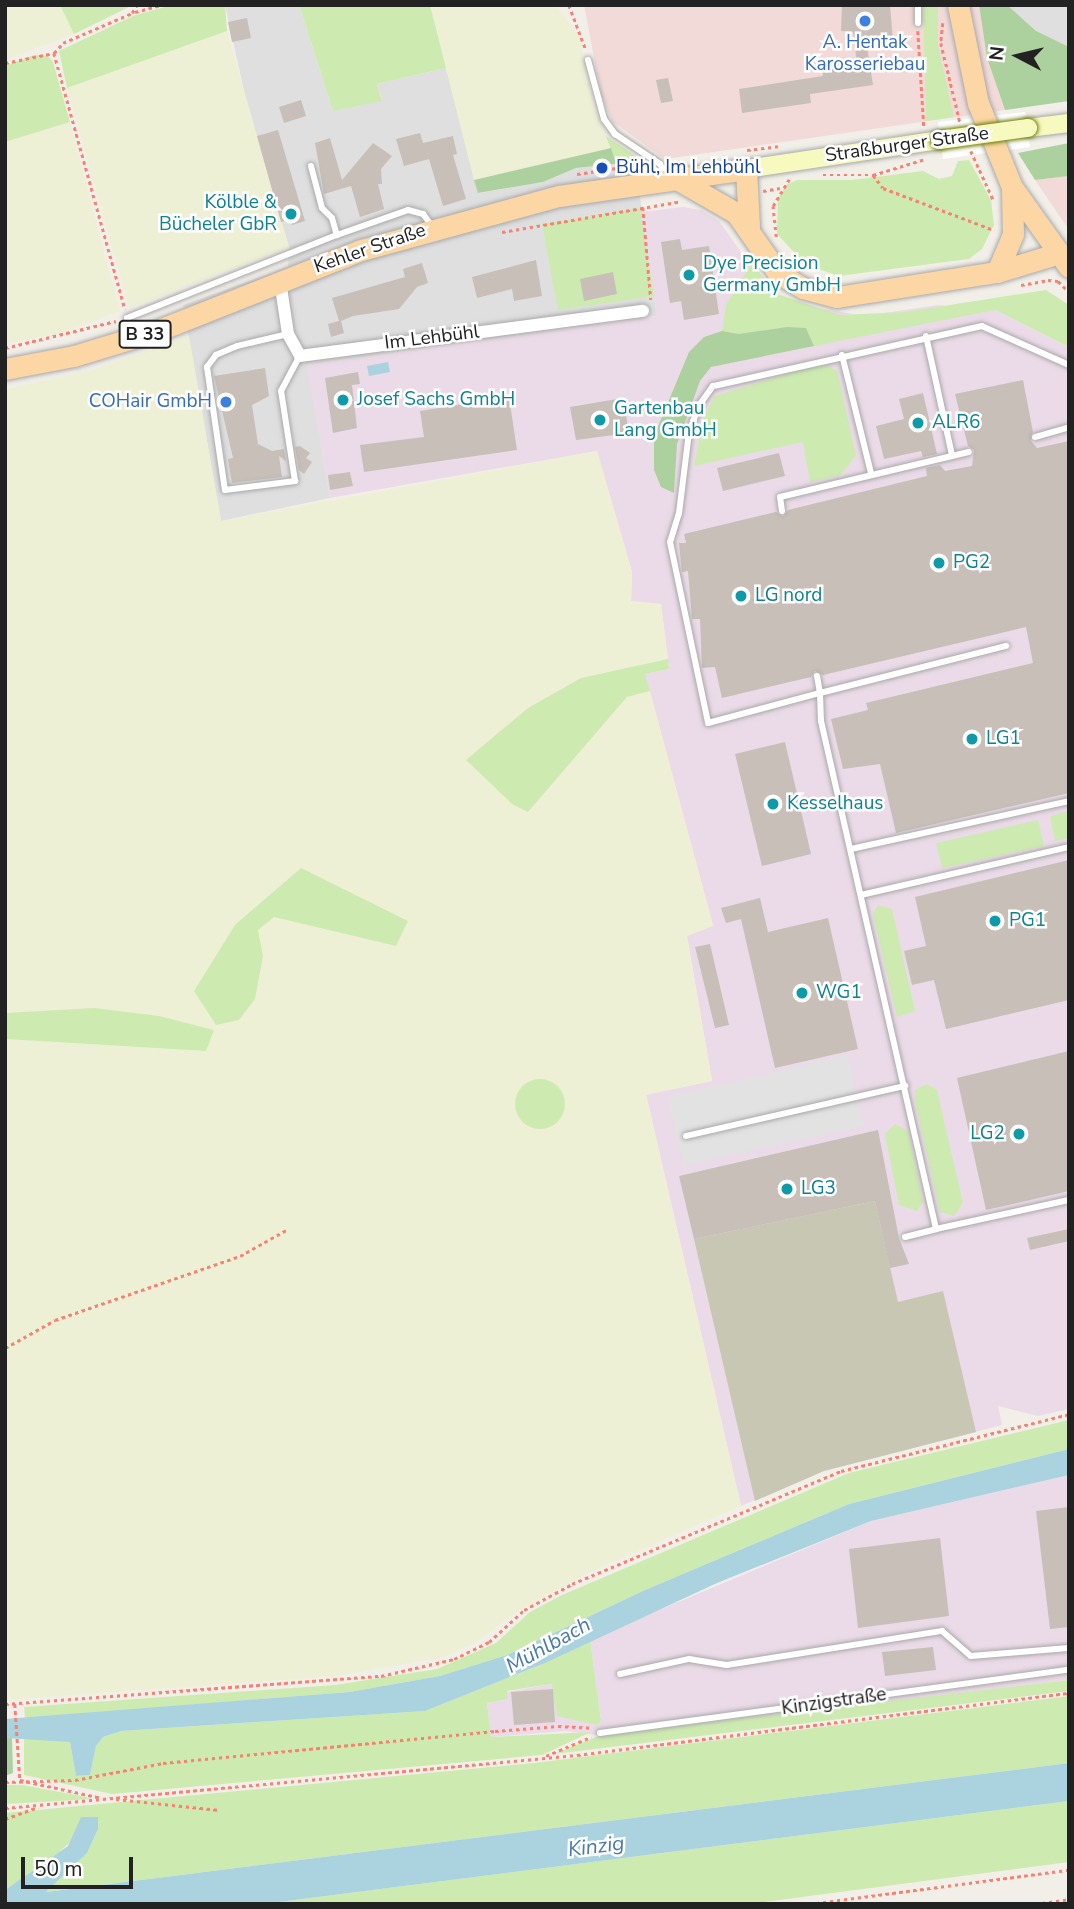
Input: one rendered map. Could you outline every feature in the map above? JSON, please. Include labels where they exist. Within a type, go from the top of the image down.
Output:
[{"type":"main road","points":[[672,179],[691,191],[716,197],[749,227],[778,272],[803,288],[837,297],[1063,261],[1012,187],[978,103],[958,5]]},
{"type":"main road","name":"Straßburger Straße","points":[[746,169],[940,139],[1069,123]]},
{"type":"main road","points":[[746,169],[749,227]]},
{"type":"main road","name":"Kehler Straße","points":[[5,369],[74,356],[131,327],[280,281],[433,227],[559,196],[746,169]]},
{"type":"main road","points":[[997,272],[1013,234],[1012,187]]},
{"type":"street","points":[[280,281],[288,334],[300,356]]},
{"type":"street","name":"Im Lehbühl","points":[[300,356],[642,311]]},
{"type":"lane","points":[[918,5],[918,23]]},
{"type":"lane","points":[[588,60],[604,119],[615,134],[660,164],[672,179]]},
{"type":"lane","points":[[311,166],[322,208],[332,218],[337,235]]},
{"type":"lane","points":[[131,327],[337,235],[408,210],[422,214],[433,227]]},
{"type":"lane","points":[[1006,646],[708,723],[670,542],[679,513],[689,432],[705,393],[727,382],[982,326],[1069,365]]},
{"type":"lane","points":[[288,334],[237,346],[216,355],[207,367],[225,490],[295,481],[281,391],[300,356]]},
{"type":"lane","points":[[926,337],[952,456]]},
{"type":"lane","points":[[842,355],[871,473]]},
{"type":"lane","points":[[1035,438],[1069,427]]},
{"type":"lane","points":[[782,511],[780,498],[871,473],[969,452]]},
{"type":"lane","points":[[817,676],[821,721],[936,1229]]},
{"type":"lane","points":[[851,849],[1069,801]]},
{"type":"lane","points":[[861,895],[1069,847]]},
{"type":"lane","points":[[686,1136],[905,1086]]},
{"type":"lane","points":[[905,1237],[1069,1200]]},
{"type":"lane","points":[[620,1674],[689,1659],[727,1665],[942,1631],[971,1656],[1069,1648]]},
{"type":"lane","name":"Kinzigstraße","points":[[600,1733],[1069,1671]]},
{"type":"path","points":[[132,13],[137,5]]},
{"type":"path","points":[[5,63],[54,52],[63,43],[132,13],[162,5]]},
{"type":"path","points":[[569,5],[578,20],[588,60]]},
{"type":"path","points":[[918,23],[924,126]]},
{"type":"path","points":[[5,348],[131,327],[54,52]]},
{"type":"path","points":[[810,174],[873,175],[930,157]]},
{"type":"path","points":[[873,175],[883,188],[998,231],[993,244]]},
{"type":"path","points":[[778,241],[772,206],[780,188],[796,176]]},
{"type":"path","points":[[493,234],[643,207],[689,203]]},
{"type":"path","points":[[642,311],[654,296],[643,207]]},
{"type":"path","points":[[1033,283],[1058,281],[1069,292]]},
{"type":"path","points":[[5,1348],[55,1320],[240,1256],[288,1228]]},
{"type":"path","points":[[5,1704],[381,1676],[454,1659],[489,1642],[524,1610],[572,1584],[841,1471],[1069,1414]]},
{"type":"path","points":[[5,1808],[543,1757],[1069,1693]]},
{"type":"path","points":[[15,1703],[20,1780]]},
{"type":"path","points":[[5,1782],[75,1780],[163,1763],[558,1726],[600,1733]]},
{"type":"path","points":[[543,1757],[600,1733]]},
{"type":"path","points":[[20,1780],[107,1798],[219,1810]]},
{"type":"path","points":[[5,1819],[45,1805]]},
{"type":"path","points":[[809,1904],[1069,1870]]},
{"type":"path","points":[[1035,1904],[1069,1899]]},
{"type":"shaded area","points":[[5,5],[60,5],[74,34],[5,60]]},
{"type":"shaded area","points":[[225,5],[299,5],[333,111],[382,100],[377,84],[446,68],[479,193],[543,182],[576,168],[635,163],[657,316],[308,365],[330,498],[221,521],[183,305],[288,267],[289,247],[248,109]]},
{"type":"shaded area","points":[[430,5],[558,8],[579,36],[596,113],[611,148],[474,180]]},
{"type":"shaded area","points":[[584,5],[979,5],[987,58],[1005,110],[665,159],[612,121],[601,94]]},
{"type":"shaded area","points":[[999,5],[1069,5],[1069,52],[1033,35]]},
{"type":"shaded area","points":[[227,31],[289,247],[129,308],[67,88]]},
{"type":"shaded area","points":[[70,122],[120,311],[62,333],[5,344],[5,142]]},
{"type":"shaded area","points":[[1069,176],[1069,230],[1035,180]]},
{"type":"shaded area","points":[[683,207],[701,210],[719,221],[761,280],[777,294],[802,305],[864,316],[938,305],[995,310],[1069,347],[1069,1409],[1038,1416],[998,1406],[1002,1425],[824,1471],[741,1506],[646,1094],[712,1081],[687,936],[713,925],[645,674],[669,669],[661,604],[631,601],[632,572],[597,451],[330,498],[307,365],[657,316],[641,212]]},
{"type":"shaded area","points":[[189,336],[221,521],[597,451],[632,572],[631,601],[661,604],[668,659],[581,678],[528,812],[627,697],[650,691],[713,926],[687,936],[712,1081],[646,1095],[741,1506],[590,1572],[520,1610],[475,1643],[444,1657],[337,1676],[5,1700],[5,1039],[206,1051],[7,1013],[5,1033],[5,389],[92,370]],"holes":[[[301,868],[395,946],[274,917],[258,930],[263,956],[235,925]]]},
{"type":"shaded area","points":[[847,1055],[864,1126],[683,1165],[668,1097]]},
{"type":"shaded area","points":[[875,1201],[898,1302],[943,1291],[976,1432],[824,1471],[755,1501],[694,1239]]},
{"type":"shaded area","points":[[1069,1475],[1069,1680],[603,1736],[566,1731],[491,1737],[487,1703],[508,1699],[507,1692],[552,1684],[601,1720],[590,1639],[871,1521]]},
{"type":"green space","points":[[60,5],[133,5],[74,34]]},
{"type":"green space","points":[[172,5],[225,5],[227,31],[67,88],[59,51],[133,16]]},
{"type":"green space","points":[[299,5],[430,5],[446,68],[377,84],[382,101],[333,111]]},
{"type":"green space","points":[[923,5],[938,5],[938,45],[954,117],[926,121]]},
{"type":"green space","points":[[979,5],[1007,5],[1036,31],[1069,47],[1069,101],[1005,110],[987,58]]},
{"type":"green space","points":[[34,55],[48,56],[53,62],[70,122],[5,142],[5,66]]},
{"type":"green space","points":[[606,136],[637,157],[638,162],[616,164]]},
{"type":"green space","points":[[1069,143],[1069,176],[1035,180],[1018,153]]},
{"type":"green space","points":[[611,148],[616,164],[576,168],[543,182],[478,193],[474,180]]},
{"type":"green space","points":[[969,160],[991,200],[994,225],[982,249],[969,259],[839,276],[806,265],[777,234],[778,198],[786,185],[797,180],[852,180],[923,171],[939,179],[952,176],[958,161]]},
{"type":"green space","points":[[640,208],[654,296],[558,310],[542,224]]},
{"type":"green space","points":[[752,263],[777,294],[840,315],[905,312],[1046,290],[1069,305],[1069,347],[995,310],[814,346],[806,328],[739,334],[722,331],[726,305]]},
{"type":"green space","points":[[787,327],[806,328],[814,346],[711,367],[700,381],[677,444],[674,493],[661,487],[654,470],[654,436],[689,352],[704,337],[722,331],[739,334]]},
{"type":"green space","points":[[823,363],[837,371],[856,455],[841,475],[810,482],[803,442],[694,466],[704,416],[715,396]]},
{"type":"green space","points":[[668,659],[669,669],[645,674],[650,691],[627,697],[528,812],[512,804],[466,760],[528,708],[581,678]]},
{"type":"green space","points":[[1069,811],[1069,838],[1055,841],[1050,816]]},
{"type":"green space","points":[[1038,820],[1044,846],[942,868],[936,843]]},
{"type":"green space","points":[[301,868],[408,921],[396,946],[274,917],[258,930],[263,956],[255,999],[239,1020],[216,1025],[194,991],[235,925]]},
{"type":"green space","points":[[878,905],[892,909],[915,1011],[897,1017],[873,914]]},
{"type":"green space","points":[[94,1008],[159,1016],[214,1030],[206,1051],[5,1039],[6,1013]]},
{"type":"green space","points":[[540,1079],[557,1087],[565,1104],[557,1121],[540,1129],[523,1121],[515,1104],[523,1087]]},
{"type":"green space","points":[[927,1084],[937,1090],[963,1203],[954,1216],[940,1212],[915,1101],[915,1090]]},
{"type":"green space","points":[[895,1124],[908,1131],[923,1202],[917,1211],[899,1205],[885,1134]]},
{"type":"green space","points":[[1069,1420],[1069,1449],[849,1504],[645,1590],[507,1655],[440,1676],[349,1692],[25,1718],[24,1707],[335,1685],[437,1669],[496,1643],[530,1612],[562,1595],[849,1473]]},
{"type":"green space","points":[[590,1639],[601,1720],[597,1725],[557,1716],[552,1684],[507,1691],[508,1699],[487,1703],[491,1737],[591,1732],[542,1755],[112,1794],[24,1775],[24,1737],[70,1742],[76,1776],[90,1775],[96,1746],[103,1737],[121,1731],[425,1711],[545,1663]]},
{"type":"green space","points":[[1069,1680],[1069,1691],[554,1754],[601,1735]]},
{"type":"green space","points":[[1069,1696],[1069,1763],[46,1892],[87,1853],[98,1829],[98,1817],[57,1854],[5,1890],[5,1813],[534,1763]]},
{"type":"green space","points":[[5,1738],[12,1738],[13,1773],[5,1776]]},
{"type":"green space","points":[[5,1785],[22,1785],[92,1799],[5,1804]]},
{"type":"green space","points":[[1069,1801],[1069,1862],[748,1904],[263,1904]]},
{"type":"water","points":[[388,362],[390,372],[369,376],[367,366]]},
{"type":"water","name":"Mühlbach","points":[[1069,1449],[1069,1475],[871,1521],[717,1583],[545,1663],[425,1711],[121,1731],[103,1737],[96,1746],[90,1775],[76,1776],[70,1742],[5,1738],[5,1719],[349,1692],[440,1676],[507,1655],[645,1590],[849,1504]]},
{"type":"water","name":"Kinzig","points":[[1069,1763],[1069,1801],[263,1904],[5,1904],[5,1890],[68,1846],[81,1817],[98,1817],[98,1829],[87,1853],[46,1892]]},
{"type":"pier","points":[[1025,112],[1030,147],[943,159],[938,122]]},
{"type":"building","points":[[842,5],[890,5],[893,41],[866,40],[873,85],[810,94],[811,103],[742,113],[739,89],[823,76],[822,69],[857,64],[853,32],[841,31]]},
{"type":"building","points":[[247,18],[251,38],[232,42],[228,22]]},
{"type":"building","points":[[668,78],[673,101],[661,103],[656,80]]},
{"type":"building","points":[[301,100],[306,116],[284,123],[279,107]]},
{"type":"building","points":[[278,130],[305,221],[292,225],[291,219],[281,222],[257,136]]},
{"type":"building","points":[[420,133],[423,143],[453,136],[457,154],[453,155],[466,199],[443,206],[429,159],[404,166],[396,139]]},
{"type":"building","points":[[330,138],[342,180],[373,143],[392,156],[381,169],[382,184],[378,184],[384,209],[360,217],[351,186],[324,194],[315,143]]},
{"type":"building","name":"Dye Precision Germany GmbH","points":[[680,239],[682,250],[709,246],[719,314],[684,320],[681,301],[670,303],[661,242]]},
{"type":"building","points":[[536,260],[542,296],[514,301],[512,289],[477,298],[472,277]]},
{"type":"building","points":[[422,263],[428,283],[417,287],[399,309],[353,316],[341,321],[344,333],[331,337],[328,324],[339,321],[332,298],[405,277],[403,269]]},
{"type":"building","points":[[613,272],[617,294],[584,301],[580,279]]},
{"type":"building","points":[[265,368],[269,396],[252,405],[258,444],[272,451],[284,449],[286,461],[279,456],[282,477],[232,483],[228,459],[233,458],[214,376]]},
{"type":"building","name":"Josef Sachs GmbH","points":[[358,372],[360,384],[352,385],[357,428],[333,433],[325,378]]},
{"type":"building","points":[[1023,380],[1033,432],[1031,441],[1037,448],[1069,441],[1069,793],[896,833],[880,764],[843,769],[831,719],[868,710],[866,703],[1033,663],[1026,627],[823,675],[815,671],[811,677],[722,698],[715,667],[702,668],[700,619],[692,619],[688,571],[682,572],[679,543],[686,543],[684,534],[776,512],[783,516],[788,510],[927,476],[926,468],[940,465],[945,471],[972,466],[974,450],[968,446],[955,394]]},
{"type":"building","points":[[923,393],[937,454],[923,457],[921,451],[884,459],[876,426],[904,419],[899,399]]},
{"type":"building","points":[[509,397],[517,450],[364,472],[360,445],[424,437],[420,411]]},
{"type":"building","name":"Gartenbau Lang GmbH","points":[[623,398],[629,433],[576,440],[570,407]]},
{"type":"building","points":[[300,446],[310,453],[306,458],[312,462],[304,474],[299,470],[295,447]]},
{"type":"building","points":[[779,453],[785,476],[723,491],[717,468]]},
{"type":"building","points":[[350,472],[353,486],[330,490],[328,475]]},
{"type":"building","name":"Kesselhaus","points":[[785,742],[811,854],[762,866],[735,754]]},
{"type":"building","name":"PG1","points":[[1069,860],[1069,1000],[946,1029],[934,980],[912,985],[904,951],[926,946],[915,897]]},
{"type":"building","name":"WG1","points":[[760,898],[768,932],[828,918],[858,1049],[775,1068],[741,919],[726,923],[721,908]]},
{"type":"building","points":[[710,944],[729,1025],[715,1028],[695,947]]},
{"type":"building","name":"LG2","points":[[1069,1051],[1069,1191],[986,1210],[957,1078]]},
{"type":"building","name":"LG3","points":[[878,1130],[899,1238],[909,1264],[890,1268],[875,1201],[694,1239],[679,1176]]},
{"type":"building","points":[[1069,1229],[1069,1241],[1030,1250],[1027,1238]]},
{"type":"building","points":[[1069,1507],[1069,1627],[1050,1629],[1036,1511]]},
{"type":"building","points":[[940,1538],[949,1616],[858,1628],[849,1549]]},
{"type":"building","points":[[933,1647],[936,1670],[885,1676],[882,1652]]},
{"type":"building","points":[[553,1689],[555,1722],[514,1725],[511,1692]]},
{"type":"place","name":"A. Hentak Karosseriebau","points":[[865,21]]},
{"type":"place","name":"Bühl, Im Lehbühl","points":[[602,168]]},
{"type":"place","name":"Kölble & Bücheler GbR","points":[[291,214]]},
{"type":"place","name":"Dye Precision Germany GmbH","points":[[689,275]]},
{"type":"place","name":"Josef Sachs GmbH","points":[[343,400]]},
{"type":"place","name":"COHair GmbH","points":[[226,402]]},
{"type":"place","name":"Gartenbau Lang GmbH","points":[[600,420]]},
{"type":"place","name":"ALR6","points":[[918,423]]},
{"type":"place","name":"PG2","points":[[939,563]]},
{"type":"place","name":"LG nord","points":[[741,596]]},
{"type":"place","name":"LG1","points":[[972,739]]},
{"type":"place","name":"Kesselhaus","points":[[773,804]]},
{"type":"place","name":"PG1","points":[[995,921]]},
{"type":"place","name":"WG1","points":[[802,993]]},
{"type":"place","name":"LG2","points":[[1019,1134]]},
{"type":"place","name":"LG3","points":[[787,1189]]}]
